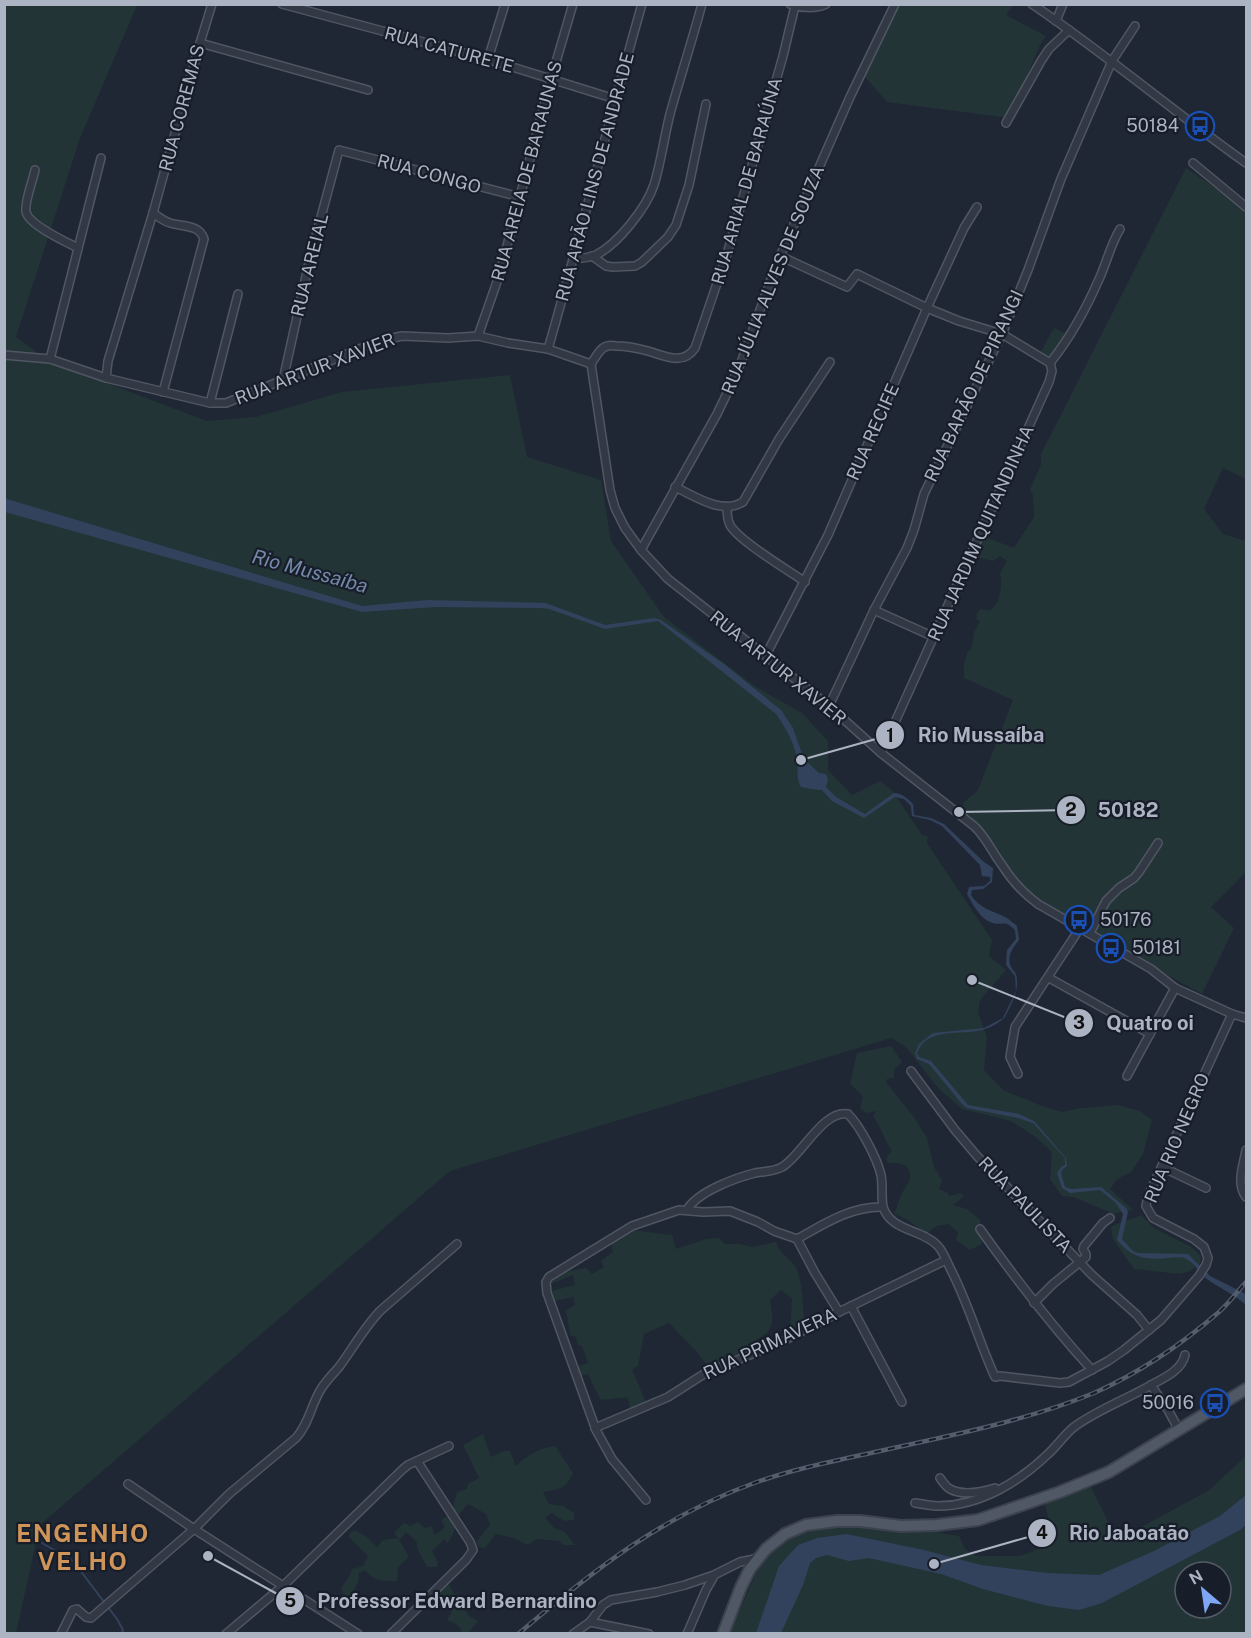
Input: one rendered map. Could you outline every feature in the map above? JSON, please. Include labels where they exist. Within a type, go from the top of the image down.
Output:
[{"type":"main road","points":[[723,1634],[750,1569],[766,1549],[785,1534],[806,1525],[837,1521],[901,1526],[978,1520],[1060,1492],[1109,1472],[1246,1389]]},
{"type":"street","name":"RUA COREMAS","points":[[106,378],[108,361],[153,213],[212,4]]},
{"type":"street","name":"RUA CATURETE","points":[[282,4],[488,59],[615,99]]},
{"type":"street","points":[[497,4],[501,17]]},
{"type":"street","points":[[488,59],[505,4]]},
{"type":"street","name":"RUA AREIA DE BARAUNAS","points":[[478,336],[499,276],[573,4]]},
{"type":"street","name":"RUA ARÃO LINS DE ANDRADE","points":[[548,350],[642,4]]},
{"type":"street","points":[[574,259],[592,256],[607,247],[629,226],[650,195],[702,4]]},
{"type":"street","points":[[792,5],[820,7],[826,4]]},
{"type":"street","name":"RUA JÚLIA ALVES DE SOUZA","points":[[641,550],[730,387],[780,256],[850,97],[895,4]]},
{"type":"street","points":[[1032,4],[1112,61],[1246,163]]},
{"type":"street","points":[[1056,21],[1063,4]]},
{"type":"street","name":"RUA ARIAL DE BARAÚNA","points":[[591,364],[600,350],[611,345],[627,346],[668,358],[678,359],[691,354],[697,343],[727,254],[783,56],[792,5]]},
{"type":"street","name":"RUA BARÃO DE PIRANGI","points":[[829,706],[874,610],[907,548],[924,494],[1002,334],[1061,179],[1112,61],[1134,26]]},
{"type":"street","points":[[1006,123],[1049,49],[1069,30]]},
{"type":"street","points":[[200,43],[368,90]]},
{"type":"street","points":[[592,256],[606,266],[635,266],[642,262],[673,230],[689,185],[706,104]]},
{"type":"street","name":"RUA CONGO","points":[[339,150],[520,197]]},
{"type":"street","name":"RUA AREIAL","points":[[282,380],[310,258],[339,150]]},
{"type":"street","points":[[50,359],[101,159]]},
{"type":"street","points":[[1193,164],[1246,207]]},
{"type":"street","points":[[35,170],[27,200],[28,217],[78,248]]},
{"type":"street","name":"RUA RECIFE","points":[[766,655],[828,535],[927,308],[964,228],[977,207]]},
{"type":"street","points":[[153,213],[163,221],[196,228],[201,231],[204,239],[163,392]]},
{"type":"street","points":[[780,256],[847,287],[857,274],[927,308],[959,321],[1002,334],[1050,363],[1091,298],[1120,229]]},
{"type":"street","points":[[210,403],[238,294]]},
{"type":"street","name":"RUA ARTUR XAVIER","points":[[4,355],[50,359],[106,378],[210,403],[226,403],[379,341],[402,336],[448,338],[478,336],[573,356],[591,364],[615,508],[625,528],[641,550],[668,579],[766,655],[829,706],[881,753],[981,832],[1001,865],[1026,895],[1151,969],[1175,988],[1246,1018]]},
{"type":"street","points":[[675,487],[711,503],[728,507],[743,502],[779,439],[830,362]]},
{"type":"street","name":"RUA JARDIM QUITANDINHA","points":[[881,753],[1049,382],[1052,371],[1050,363]]},
{"type":"street","points":[[728,507],[727,517],[731,527],[744,540],[805,582]]},
{"type":"street","points":[[874,610],[934,637]]},
{"type":"street","points":[[1090,933],[1106,901],[1139,873],[1158,843]]},
{"type":"street","points":[[1018,1074],[1010,1057],[1015,1027],[1080,928]]},
{"type":"street","points":[[1048,978],[1150,1034]]},
{"type":"street","points":[[1127,1076],[1175,988]]},
{"type":"street","name":"RUA RIO NEGRO","points":[[946,1260],[963,1295],[995,1377],[1069,1382],[1124,1350],[1161,1320],[1199,1276],[1208,1258],[1204,1247],[1194,1239],[1153,1218],[1146,1206],[1148,1196],[1232,1014]]},
{"type":"street","name":"RUA PAULISTA","points":[[911,1071],[972,1150],[1092,1275],[1137,1315],[1149,1330]]},
{"type":"street","points":[[687,1210],[692,1202],[719,1186],[747,1175],[773,1171],[785,1166],[826,1122],[839,1114],[848,1114],[876,1161],[882,1181],[884,1207],[894,1222],[929,1238],[937,1245],[946,1260]]},
{"type":"street","points":[[1246,1150],[1240,1182],[1246,1197]]},
{"type":"street","points":[[1162,1167],[1206,1188]]},
{"type":"street","points":[[797,1239],[846,1213],[861,1208],[884,1207]]},
{"type":"street","points":[[646,1500],[612,1459],[595,1428],[546,1287],[549,1277],[638,1223],[673,1211],[730,1211],[797,1239],[839,1311]]},
{"type":"street","points":[[1034,1303],[1086,1257],[1083,1249],[1086,1243],[1110,1218]]},
{"type":"street","points":[[980,1229],[1034,1303],[1092,1370]]},
{"type":"street","points":[[61,1634],[75,1609],[89,1619],[194,1529],[228,1494],[302,1431],[322,1387],[339,1367],[369,1323],[457,1244]]},
{"type":"street","name":"RUA PRIMAVERA","points":[[595,1428],[668,1397],[704,1374],[781,1342],[839,1311],[946,1260]]},
{"type":"street","points":[[851,1306],[902,1402]]},
{"type":"street","points":[[915,1503],[936,1506],[955,1505],[995,1492],[1017,1480],[1049,1454],[1074,1427],[1177,1369],[1184,1361],[1185,1355]]},
{"type":"street","points":[[1151,1385],[1179,1430]]},
{"type":"street","points":[[226,1634],[284,1585],[403,1469],[449,1446]]},
{"type":"street","points":[[391,1634],[466,1560],[473,1550],[417,1461]]},
{"type":"street","points":[[940,1478],[950,1489],[971,1492],[984,1491],[1017,1480]]},
{"type":"street","points":[[128,1484],[358,1634]]},
{"type":"street","points":[[573,1634],[590,1622],[603,1605],[611,1600],[672,1589],[714,1575],[740,1562],[759,1558]]},
{"type":"street","points":[[687,1634],[714,1575]]},
{"type":"street","points":[[590,1622],[649,1634]]},
{"type":"shaded area","points":[[5,5],[137,5],[80,138],[16,337],[49,361],[207,421],[256,417],[342,392],[510,375],[527,457],[601,480],[611,541],[664,617],[753,685],[802,713],[828,741],[828,770],[852,795],[880,781],[891,789],[922,835],[928,836],[927,843],[992,940],[989,956],[1006,970],[980,1000],[978,1012],[987,1037],[984,1070],[1003,1090],[1062,1112],[1118,1105],[1140,1111],[1152,1120],[1143,1154],[1131,1172],[1117,1179],[1110,1189],[1133,1210],[1114,1214],[1073,1197],[1062,1196],[1050,1179],[1052,1152],[1033,1135],[1011,1121],[962,1109],[938,1088],[906,1047],[891,1038],[450,1171],[40,1525],[16,1633],[5,1634]]},
{"type":"shaded area","points":[[898,5],[1013,5],[1006,15],[1046,36],[1009,118],[887,102],[865,77]]},
{"type":"shaded area","points":[[1186,168],[1230,198],[1246,213],[1246,479],[1223,468],[1204,509],[1223,534],[1246,541],[1246,872],[1211,907],[1234,928],[1202,994],[1090,933],[1018,886],[962,813],[963,803],[978,790],[1013,700],[964,678],[967,653],[972,647],[974,632],[980,621],[976,619],[977,613],[981,609],[991,610],[997,603],[1001,587],[1000,574],[1007,561],[1000,556],[993,561],[977,557],[977,552],[985,537],[1014,548],[1034,517],[1033,495],[1030,489],[1041,465],[1041,454]]},
{"type":"shaded area","points":[[1054,328],[1065,333],[1051,358],[1040,353]]},
{"type":"shaded area","points":[[891,1046],[902,1062],[894,1070],[894,1078],[887,1079],[886,1082],[927,1138],[934,1167],[942,1180],[939,1189],[948,1193],[949,1196],[961,1193],[964,1196],[953,1205],[967,1209],[980,1220],[982,1244],[970,1250],[956,1240],[958,1232],[949,1224],[936,1226],[927,1233],[894,1214],[909,1182],[910,1172],[901,1164],[888,1163],[886,1159],[892,1150],[873,1117],[876,1111],[867,1113],[860,1109],[863,1096],[850,1084],[857,1053]]},
{"type":"shaded area","points":[[1141,1215],[1154,1228],[1191,1247],[1201,1256],[1200,1264],[1180,1274],[1134,1269],[1113,1239],[1111,1227]]},
{"type":"shaded area","points":[[632,1230],[672,1235],[676,1249],[706,1239],[719,1238],[725,1244],[752,1247],[776,1242],[798,1272],[804,1317],[811,1320],[790,1333],[792,1298],[781,1290],[770,1300],[772,1324],[767,1332],[756,1340],[758,1345],[709,1368],[669,1323],[644,1334],[638,1366],[632,1370],[646,1402],[630,1409],[628,1398],[600,1399],[588,1374],[579,1376],[573,1368],[588,1363],[582,1346],[578,1345],[576,1337],[570,1335],[566,1310],[575,1305],[573,1297],[553,1301],[551,1291],[575,1285],[573,1275],[551,1284],[566,1272],[586,1268],[592,1274],[604,1267],[601,1261],[613,1252],[611,1242]]},
{"type":"shaded area","points":[[483,1434],[491,1457],[504,1451],[510,1451],[516,1466],[534,1453],[555,1446],[573,1473],[561,1488],[543,1492],[549,1504],[563,1506],[574,1513],[574,1520],[564,1521],[552,1513],[545,1518],[554,1528],[565,1532],[575,1545],[563,1545],[559,1541],[537,1539],[528,1545],[496,1534],[485,1548],[479,1547],[476,1542],[490,1525],[486,1514],[468,1504],[457,1517],[451,1510],[457,1492],[467,1489],[468,1484],[479,1478],[463,1445]]},
{"type":"shaded area","points":[[1246,1456],[1246,1633],[729,1634],[764,1556],[782,1540],[807,1529],[860,1525],[918,1529],[959,1536],[965,1549],[976,1556],[1020,1556],[1055,1543],[1044,1501],[1090,1485],[1117,1540],[1208,1491]]},
{"type":"shaded area","points":[[447,1516],[455,1526],[454,1532],[448,1543],[444,1539],[432,1551],[438,1563],[437,1567],[427,1567],[417,1548],[417,1542],[406,1532],[400,1539],[394,1533],[404,1523],[410,1526],[418,1522],[425,1528],[431,1526],[435,1535],[445,1527],[441,1520]]},
{"type":"shaded area","points":[[354,1530],[367,1537],[377,1547],[383,1540],[398,1538],[409,1557],[398,1567],[397,1581],[376,1579],[365,1570],[359,1573],[358,1582],[350,1597],[344,1595],[341,1588],[352,1569],[363,1566],[368,1556],[348,1536]]},
{"type":"shaded area","points":[[448,1584],[469,1616],[478,1621],[470,1633],[460,1633],[462,1630],[456,1624],[447,1620],[452,1611],[438,1604],[435,1597]]},
{"type":"water","name":"Rio Mussaíba","points":[[4,498],[362,606],[427,600],[546,603],[605,625],[654,618],[661,620],[724,664],[781,710],[793,728],[804,759],[819,773],[826,774],[828,779],[826,787],[836,797],[865,814],[894,793],[902,795],[913,804],[914,815],[931,818],[944,824],[993,868],[992,882],[983,889],[972,890],[971,895],[982,906],[1017,926],[1019,940],[1009,959],[1017,978],[1016,990],[1015,976],[1006,965],[1007,950],[1016,939],[1015,930],[1006,924],[997,924],[985,919],[967,894],[969,887],[984,886],[990,881],[990,877],[982,876],[980,865],[942,826],[930,820],[912,816],[911,806],[904,799],[895,797],[864,818],[832,801],[822,790],[801,787],[793,746],[776,714],[658,621],[605,629],[541,608],[436,607],[362,612],[5,512]]},
{"type":"water","name":"Rio Mussaíba","points":[[1015,992],[1005,1017],[996,1024],[976,1031],[937,1035],[922,1044],[917,1053],[919,1057],[931,1061],[968,1105],[1019,1114],[1034,1121],[1066,1158],[1067,1166],[1061,1173],[1065,1187],[1071,1189],[1101,1187],[1126,1208],[1128,1212],[1122,1239],[1133,1251],[1188,1254],[1210,1276],[1244,1293],[1246,1305],[1207,1279],[1184,1258],[1146,1258],[1128,1251],[1117,1240],[1123,1214],[1116,1203],[1100,1190],[1070,1193],[1062,1188],[1057,1173],[1065,1165],[1065,1158],[1033,1123],[967,1108],[929,1064],[917,1059],[915,1053],[919,1044],[933,1033],[984,1028],[1003,1018]]},
{"type":"water","points":[[1246,1495],[1246,1525],[1240,1530],[1183,1560],[1173,1560],[1173,1565],[1102,1603],[1079,1610],[1048,1606],[983,1589],[941,1574],[869,1558],[849,1561],[827,1555],[816,1558],[810,1563],[803,1585],[781,1633],[756,1633],[779,1566],[798,1545],[817,1538],[846,1534],[924,1550],[981,1565],[1047,1573],[1099,1575],[1154,1551],[1220,1516]]},
{"type":"waterway","points":[[42,1543],[73,1561],[117,1619],[123,1630],[121,1634]]},
{"type":"railway","points":[[518,1634],[602,1566],[690,1511],[757,1482],[787,1473],[988,1427],[1042,1412],[1094,1393],[1144,1367],[1175,1346],[1219,1312],[1246,1282]]},
{"type":"place","name":"50184","points":[[1200,126]]},
{"type":"place","name":"Rio Mussaíba","points":[[801,760]]},
{"type":"place","name":"50182","points":[[959,812]]},
{"type":"place","name":"50176","points":[[1079,920]]},
{"type":"place","name":"50181","points":[[1111,948]]},
{"type":"place","name":"Quatro oi","points":[[972,980]]},
{"type":"place","name":"50016","points":[[1215,1403]]},
{"type":"place","name":"Professor Edward Bernardino","points":[[208,1556]]},
{"type":"place","name":"Rio Jaboatão","points":[[934,1564]]},
{"type":"district","name":"ENGENHO VELHO","points":[[83,1548]]}]
